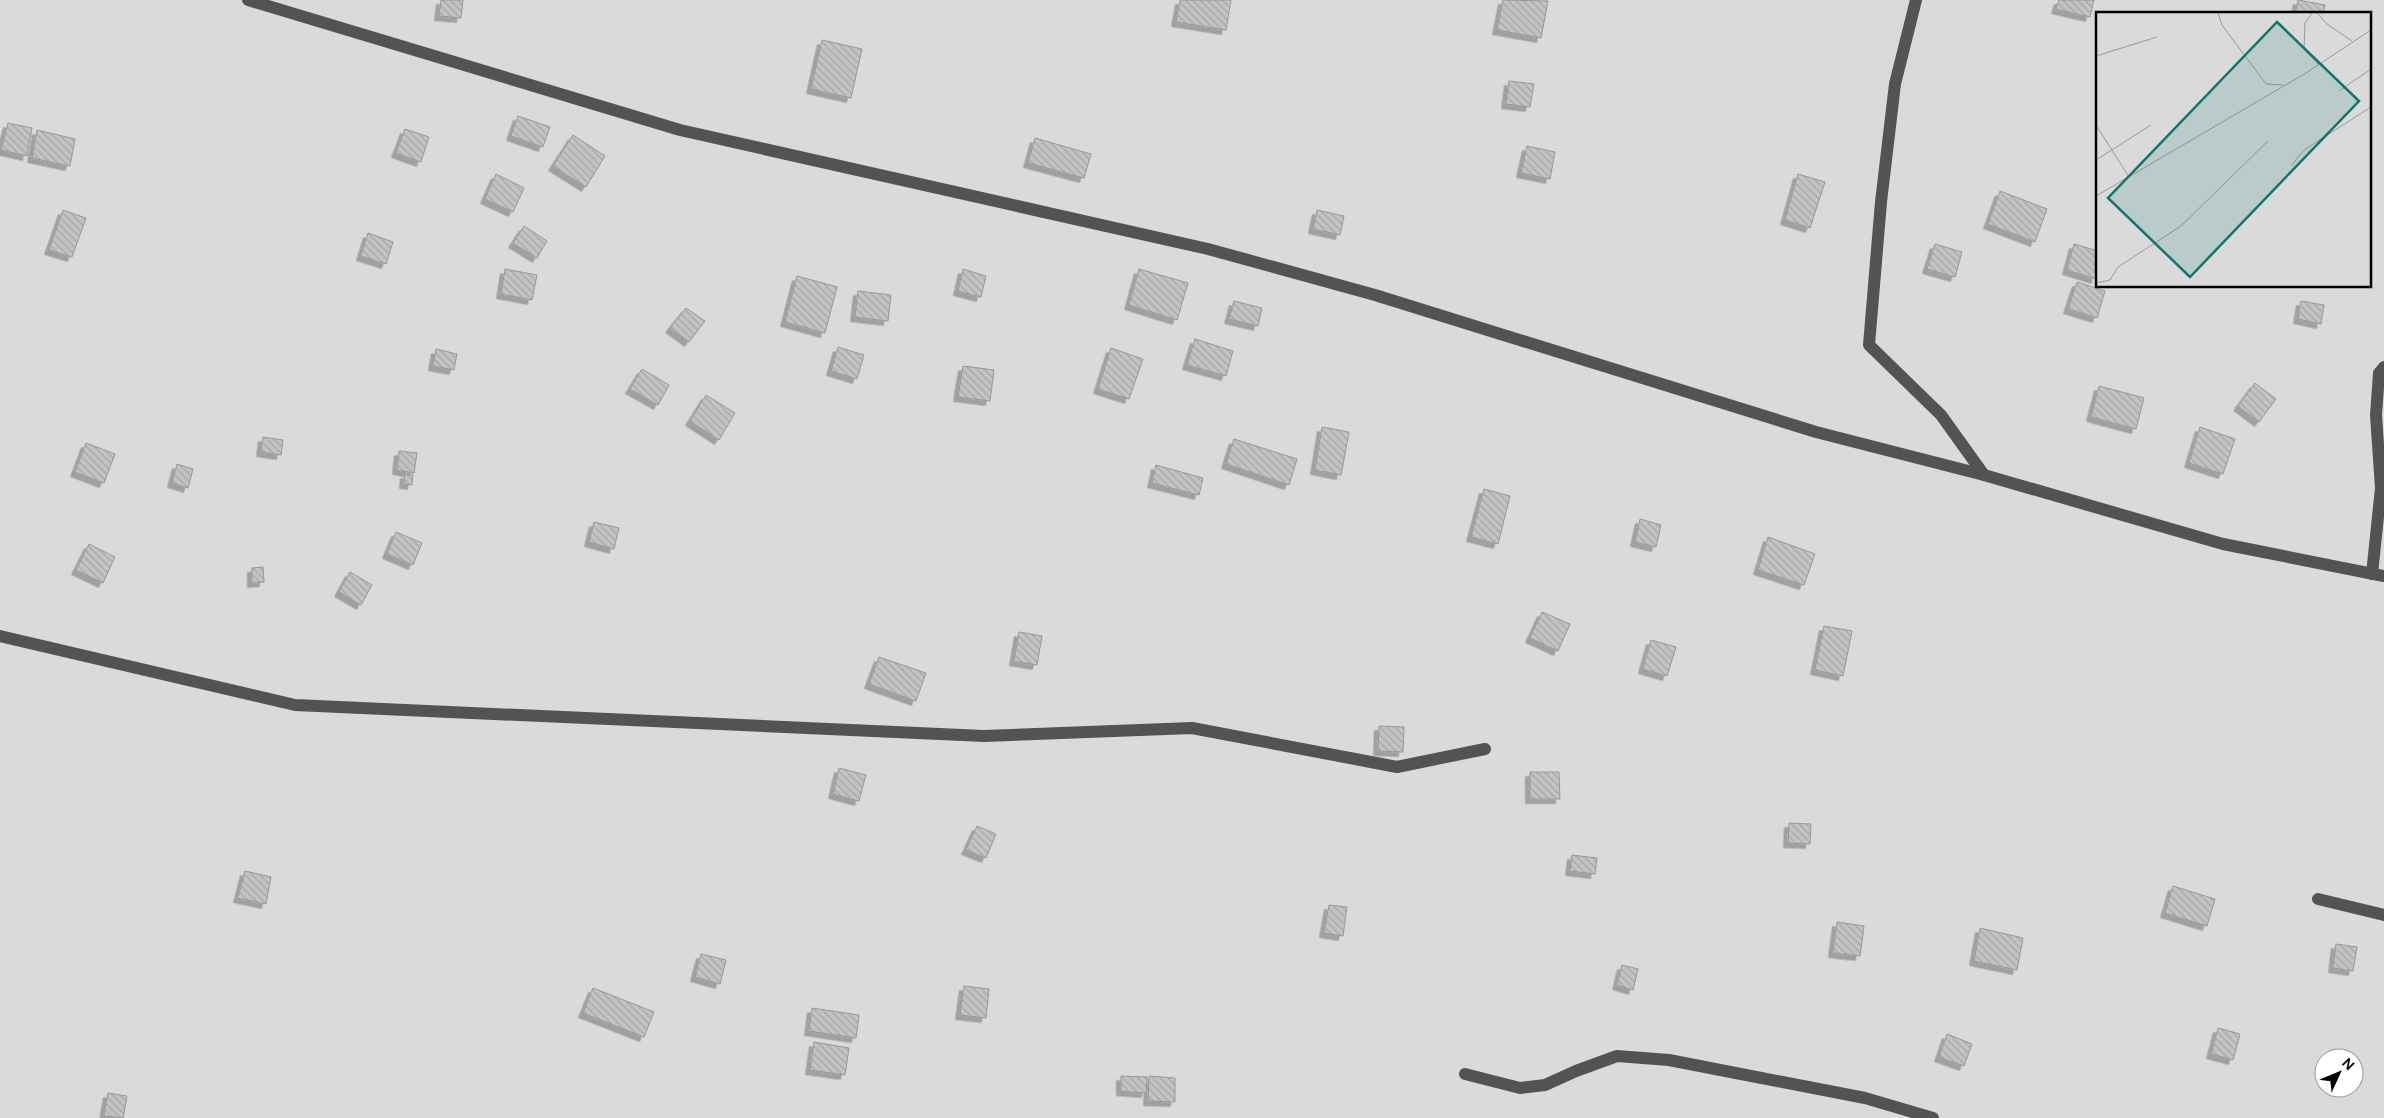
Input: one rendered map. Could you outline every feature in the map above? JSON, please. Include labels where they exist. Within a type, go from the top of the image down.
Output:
[{"type":"street","points":[[248,0],[289,5],[680,130],[1217,252],[1393,301],[1816,432],[1984,475],[2223,544],[2378,575],[2381,488],[2376,415],[2378,373],[2384,368]]},
{"type":"street","points":[[1916,0],[1895,84],[1881,202],[1869,345],[1940,415],[1984,475]]},
{"type":"street","points":[[0,636],[295,705],[984,736],[1192,728],[1397,767],[1485,749]]},
{"type":"street","points":[[2318,899],[2384,915]]},
{"type":"street","points":[[1465,1074],[1520,1088],[1545,1085],[1576,1070],[1617,1056],[1669,1060],[1865,1098],[1933,1118]]},
{"type":"shaded area","points":[[0,0],[2384,0],[2384,1118],[0,1118]]},
{"type":"building","points":[[441,0],[463,0],[461,18],[439,16]]},
{"type":"building","points":[[1180,0],[1231,0],[1226,30],[1176,22]]},
{"type":"building","points":[[1503,0],[1548,1],[1541,38],[1497,30]]},
{"type":"building","points":[[2059,0],[2094,0],[2090,17],[2056,9]]},
{"type":"building","points":[[2298,0],[2325,5],[2323,12],[2295,12]]},
{"type":"building","points":[[822,40],[862,49],[851,98],[811,89]]},
{"type":"building","points":[[1509,81],[1534,84],[1530,107],[1506,104]]},
{"type":"building","points":[[518,116],[550,127],[543,147],[511,136]]},
{"type":"building","points":[[8,123],[32,128],[27,156],[1,150]]},
{"type":"building","points":[[405,129],[429,137],[421,162],[396,153]]},
{"type":"building","points":[[37,130],[75,139],[70,166],[32,158]]},
{"type":"building","points":[[573,135],[605,156],[586,187],[553,166]]},
{"type":"building","points":[[1035,138],[1091,154],[1084,178],[1028,163]]},
{"type":"building","points":[[1527,146],[1555,152],[1550,179],[1521,173]]},
{"type":"building","points":[[496,174],[524,188],[513,212],[485,199]]},
{"type":"building","points":[[1798,174],[1825,182],[1810,228],[1785,220]]},
{"type":"building","points":[[2000,191],[2047,209],[2035,242],[1988,224]]},
{"type":"building","points":[[63,210],[86,218],[72,257],[49,250]]},
{"type":"building","points":[[1317,210],[1344,216],[1340,235],[1313,229]]},
{"type":"building","points":[[524,226],[547,241],[537,258],[513,243]]},
{"type":"building","points":[[368,233],[393,242],[386,264],[361,256]]},
{"type":"building","points":[[1935,244],[1962,252],[1955,277],[1927,269]]},
{"type":"building","points":[[2074,244],[2096,250],[2096,279],[2067,270]]},
{"type":"building","points":[[505,269],[537,275],[532,300],[501,294]]},
{"type":"building","points":[[963,269],[986,276],[981,297],[958,291]]},
{"type":"building","points":[[1139,269],[1188,283],[1177,320],[1129,305]]},
{"type":"building","points":[[797,276],[837,287],[825,333],[785,322]]},
{"type":"building","points":[[2077,282],[2105,291],[2097,318],[2068,309]]},
{"type":"building","points":[[858,291],[891,295],[888,321],[855,317]]},
{"type":"building","points":[[1234,301],[1262,308],[1258,326],[1229,319]]},
{"type":"building","points":[[2301,301],[2324,305],[2321,324],[2298,319]]},
{"type":"building","points":[[686,308],[705,321],[689,342],[670,328]]},
{"type":"building","points":[[1195,339],[1233,351],[1226,376],[1187,365]]},
{"type":"building","points":[[838,347],[864,355],[857,379],[831,371]]},
{"type":"building","points":[[1111,348],[1143,359],[1129,399],[1098,389]]},
{"type":"building","points":[[436,349],[457,354],[454,370],[433,366]]},
{"type":"building","points":[[963,366],[994,370],[990,401],[958,397]]},
{"type":"building","points":[[642,369],[669,385],[658,405],[630,389]]},
{"type":"building","points":[[2255,383],[2276,399],[2259,422],[2238,406]]},
{"type":"building","points":[[2099,386],[2144,398],[2136,429],[2091,417]]},
{"type":"building","points":[[706,395],[735,413],[719,440],[690,421]]},
{"type":"building","points":[[1322,427],[1349,432],[1341,475],[1315,470]]},
{"type":"building","points":[[2200,427],[2235,439],[2223,474],[2189,463]]},
{"type":"building","points":[[263,437],[283,440],[281,455],[261,452]]},
{"type":"building","points":[[1234,439],[1297,459],[1289,485],[1226,464]]},
{"type":"building","points":[[86,443],[115,454],[104,483],[75,472]]},
{"type":"building","points":[[399,451],[417,453],[414,473],[397,470]]},
{"type":"building","points":[[177,464],[193,469],[188,488],[172,483]]},
{"type":"building","points":[[1156,465],[1203,478],[1199,495],[1152,483]]},
{"type":"building","points":[[405,474],[413,475],[412,485],[404,484]]},
{"type":"building","points":[[1484,489],[1510,496],[1498,544],[1471,537]]},
{"type":"building","points":[[1640,519],[1661,525],[1656,547],[1635,542]]},
{"type":"building","points":[[594,522],[619,528],[614,549],[589,542]]},
{"type":"building","points":[[396,532],[422,543],[413,565],[387,554]]},
{"type":"building","points":[[1768,537],[1815,554],[1804,585],[1758,570]]},
{"type":"building","points":[[89,544],[115,557],[103,583],[76,570]]},
{"type":"building","points":[[263,567],[264,582],[252,583],[252,568]]},
{"type":"building","points":[[350,572],[372,585],[361,605],[339,592]]},
{"type":"building","points":[[1542,612],[1570,624],[1558,651],[1530,638]]},
{"type":"building","points":[[1824,626],[1852,631],[1843,676],[1815,670]]},
{"type":"building","points":[[1019,632],[1042,636],[1037,665],[1014,661]]},
{"type":"building","points":[[1651,640],[1676,647],[1667,676],[1643,669]]},
{"type":"building","points":[[879,657],[926,673],[916,701],[869,684]]},
{"type":"building","points":[[1379,726],[1404,727],[1403,752],[1378,751]]},
{"type":"building","points":[[839,768],[866,775],[859,801],[833,794]]},
{"type":"building","points":[[1530,772],[1559,772],[1560,799],[1530,799]]},
{"type":"building","points":[[1789,823],[1811,824],[1810,844],[1788,843]]},
{"type":"building","points":[[977,826],[996,834],[986,858],[966,850]]},
{"type":"building","points":[[1572,855],[1597,858],[1595,874],[1570,871]]},
{"type":"building","points":[[245,871],[271,877],[266,904],[238,898]]},
{"type":"building","points":[[2173,886],[2215,899],[2207,926],[2165,913]]},
{"type":"building","points":[[1329,905],[1347,907],[1343,936],[1324,933]]},
{"type":"building","points":[[1837,922],[1864,926],[1860,956],[1833,953]]},
{"type":"building","points":[[1980,928],[2023,938],[2017,970],[1974,961]]},
{"type":"building","points":[[2336,944],[2357,947],[2353,971],[2333,968]]},
{"type":"building","points":[[701,954],[726,960],[720,984],[695,977]]},
{"type":"building","points":[[1622,965],[1638,969],[1633,990],[1617,985]]},
{"type":"building","points":[[964,986],[989,989],[986,1018],[960,1015]]},
{"type":"building","points":[[593,988],[654,1012],[644,1037],[583,1013]]},
{"type":"building","points":[[812,1008],[859,1015],[856,1038],[809,1031]]},
{"type":"building","points":[[2218,1028],[2240,1034],[2233,1060],[2211,1054]]},
{"type":"building","points":[[1947,1034],[1972,1044],[1964,1066],[1939,1057]]},
{"type":"building","points":[[814,1042],[849,1048],[845,1075],[810,1070]]},
{"type":"building","points":[[1121,1076],[1147,1077],[1146,1093],[1121,1091]]},
{"type":"building","points":[[1149,1076],[1175,1078],[1175,1102],[1148,1101]]},
{"type":"building","points":[[108,1093],[127,1096],[123,1118],[104,1116]]}]
